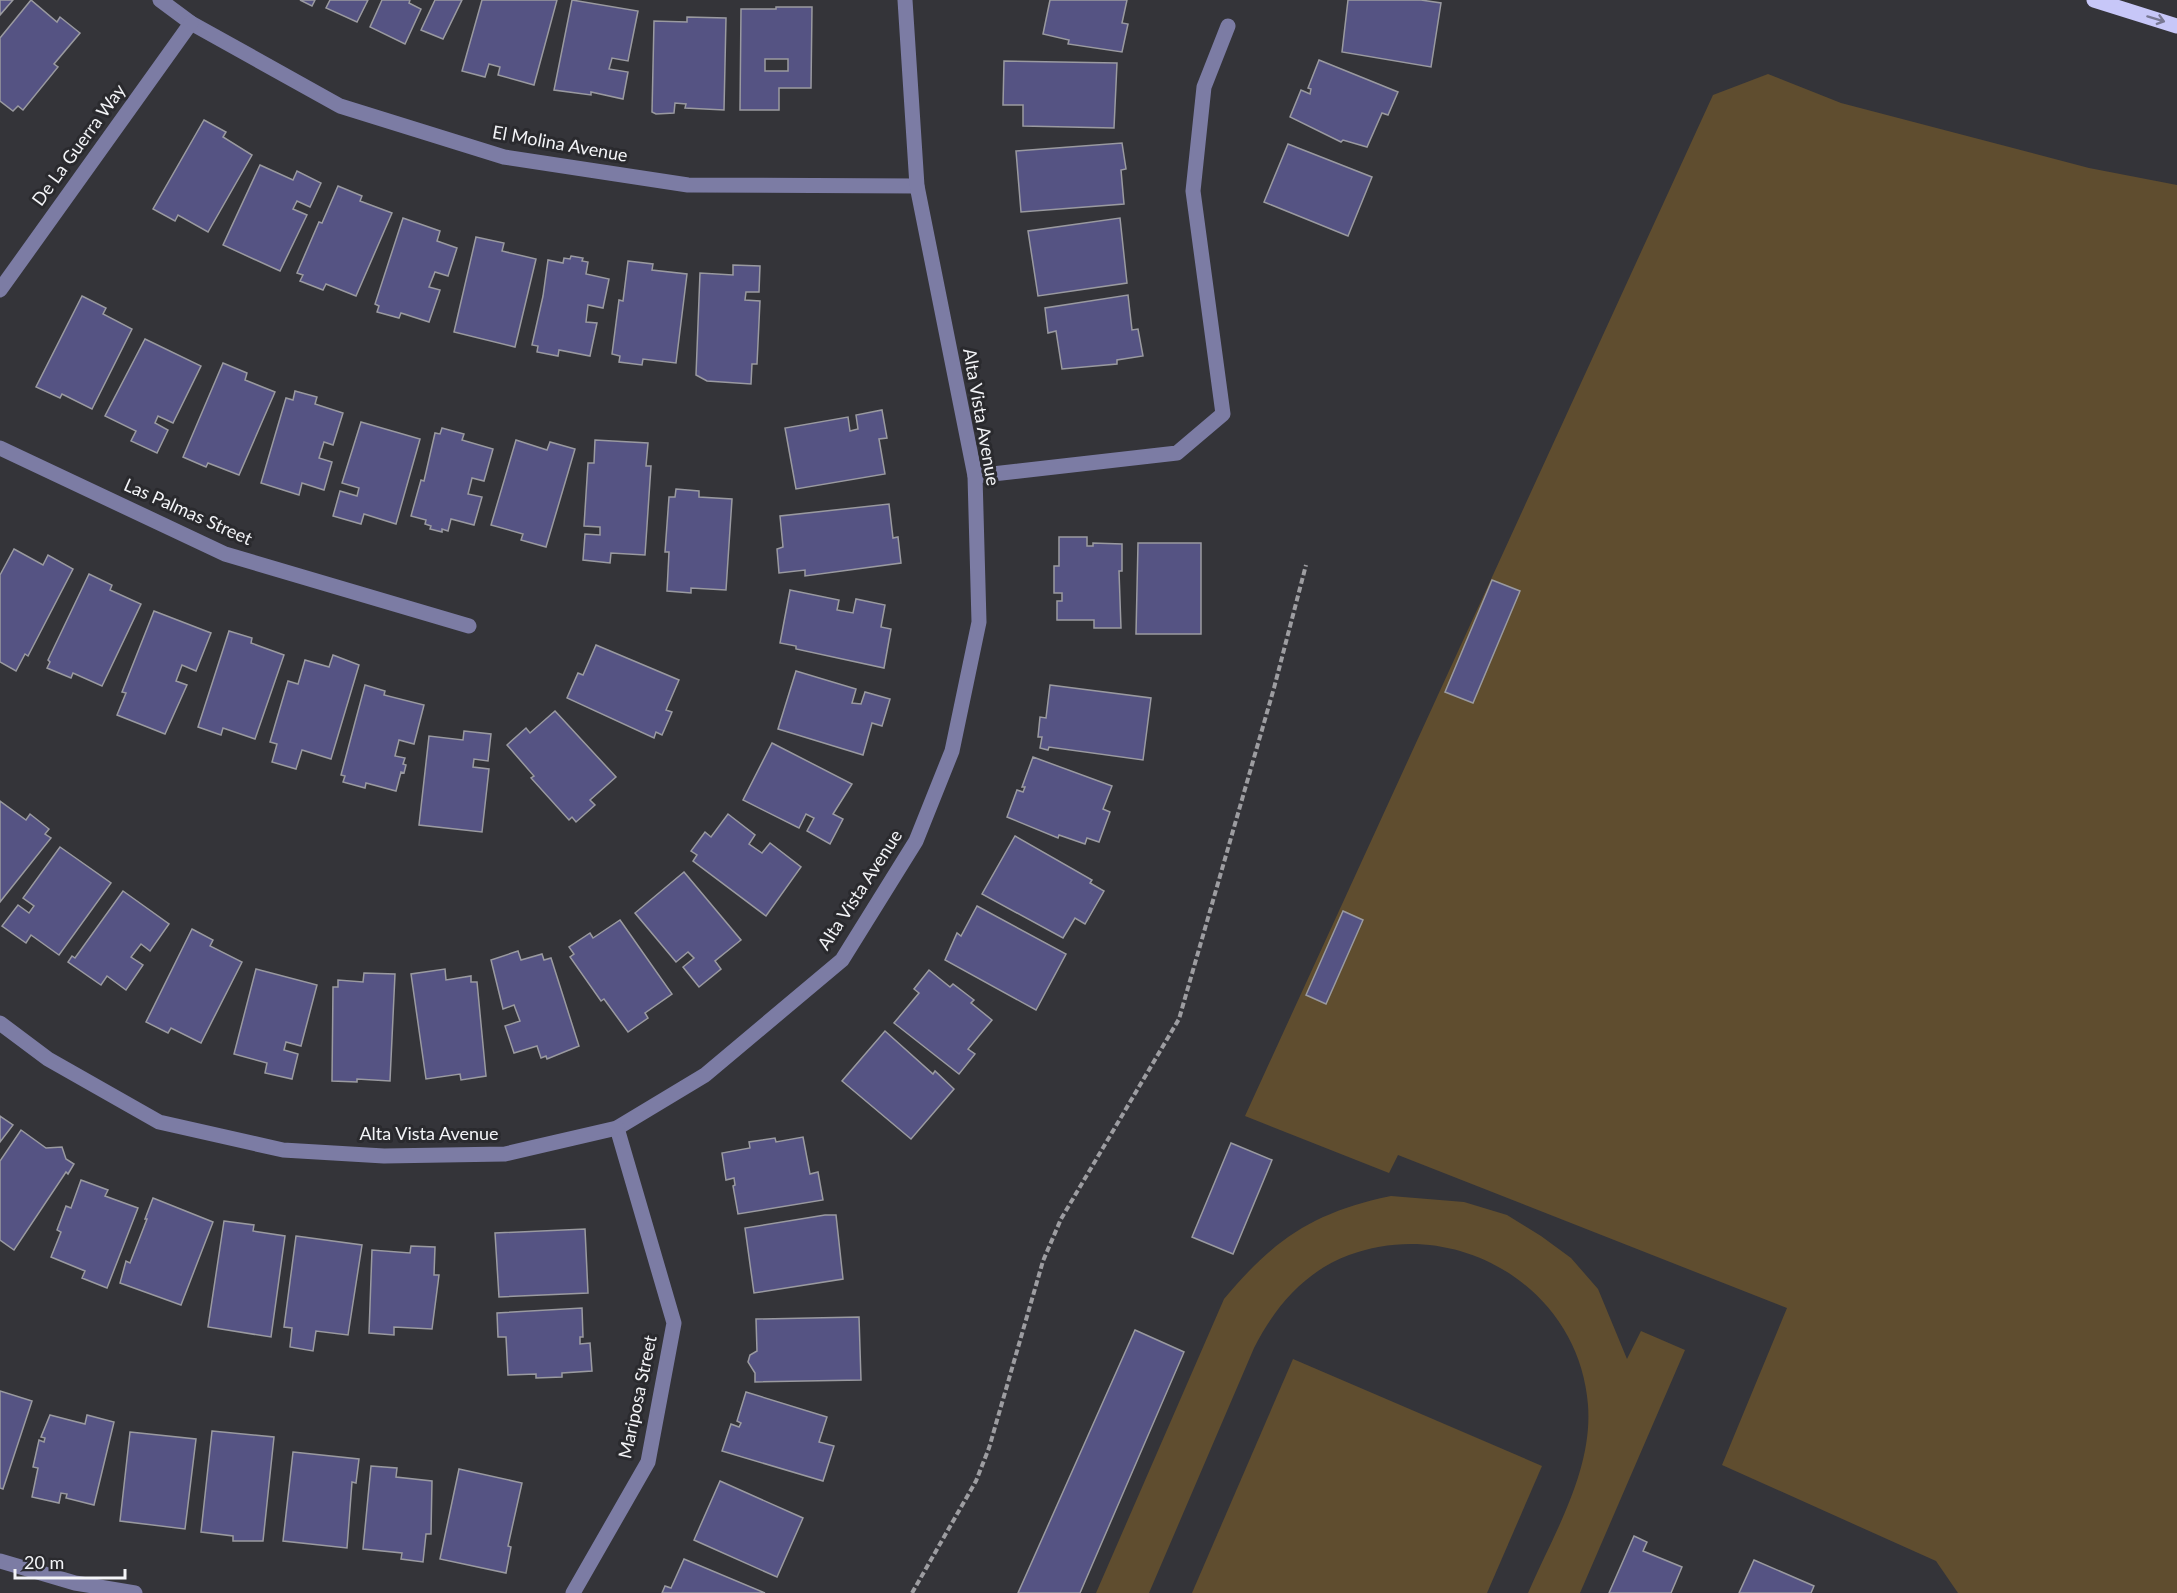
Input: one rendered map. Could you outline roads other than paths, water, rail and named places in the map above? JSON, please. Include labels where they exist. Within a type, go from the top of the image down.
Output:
[{"type":"main road","points":[[2094,0],[2177,26]]},
{"type":"street","name":"El Molina Avenue","points":[[160,0],[191,24],[340,106],[504,157],[688,185],[917,186]]},
{"type":"street","name":"Alta Vista Avenue","points":[[0,1023],[48,1059],[159,1122],[283,1150],[384,1156],[505,1154],[617,1128],[705,1075],[842,960],[916,841],[952,752],[979,622],[975,476],[917,186],[905,0]]},
{"type":"street","name":"De La Guerra Way","points":[[0,290],[191,24]]},
{"type":"street","points":[[975,476],[1177,453],[1223,414],[1193,191],[1204,87],[1228,26]]},
{"type":"street","name":"Las Palmas Street","points":[[0,448],[225,554],[469,626]]},
{"type":"street","name":"Mariposa Street","points":[[573,1593],[648,1462],[674,1323],[617,1128]]},
{"type":"street","points":[[0,1561],[75,1583],[135,1593]]}]
